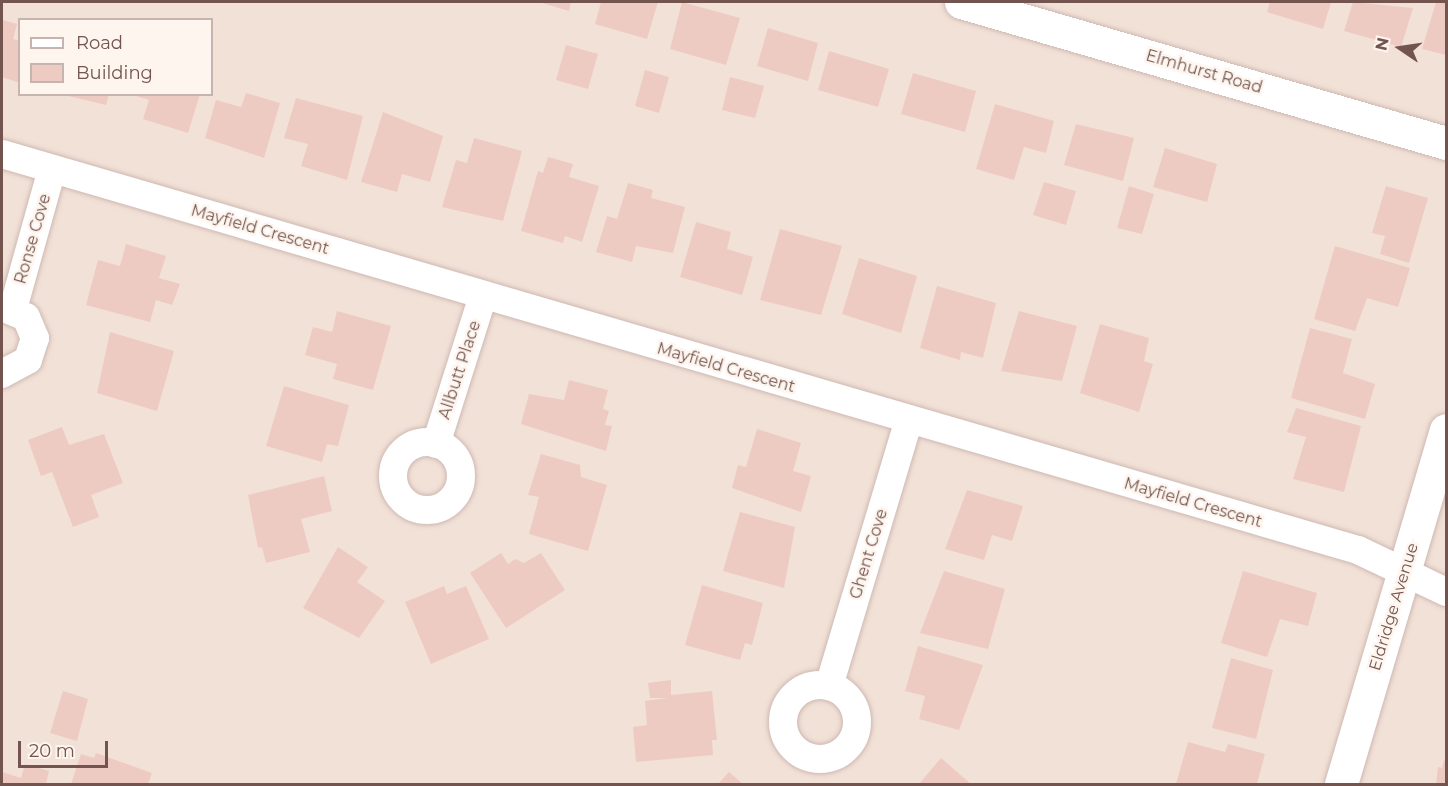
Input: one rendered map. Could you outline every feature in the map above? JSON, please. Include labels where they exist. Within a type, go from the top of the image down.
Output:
[{"type":"street","name":"Elmhurst Road","points":[[973,3],[1446,143]]},
{"type":"street","name":"Mayfield Crescent","points":[[2,154],[908,422],[1358,550],[1446,592]]},
{"type":"street","name":"Ronse Cove","points":[[2,374],[20,368],[34,350],[32,327],[7,308],[52,169]]},
{"type":"street","name":"Allbutt Place","points":[[436,444],[483,296]]},
{"type":"street","name":"Ghent Cove","points":[[829,686],[908,422]]},
{"type":"street","name":"Eldridge Avenue","points":[[1341,784],[1446,430]]},
{"type":"shaded area","points":[[2,2],[1446,2],[1446,784],[2,784]]},
{"type":"building","points":[[539,2],[571,2],[569,11]]},
{"type":"building","points":[[601,2],[658,2],[647,39],[595,24]]},
{"type":"building","points":[[682,2],[740,18],[726,65],[670,49]]},
{"type":"building","points":[[1270,2],[1331,2],[1323,29],[1267,12]]},
{"type":"building","points":[[1353,2],[1413,8],[1401,47],[1344,31]]},
{"type":"building","points":[[1436,2],[1446,2],[1446,55],[1422,49]]},
{"type":"building","points":[[2,20],[17,24],[13,39],[18,40],[18,82],[2,77]]},
{"type":"building","points":[[768,28],[818,43],[808,81],[757,66]]},
{"type":"building","points":[[566,45],[598,54],[588,89],[556,80]]},
{"type":"building","points":[[829,51],[889,69],[878,107],[818,90]]},
{"type":"building","points":[[645,70],[669,77],[659,113],[635,106]]},
{"type":"building","points":[[913,73],[976,91],[965,132],[901,114]]},
{"type":"building","points":[[730,77],[764,86],[755,118],[722,110]]},
{"type":"building","points":[[246,93],[280,103],[264,158],[205,138],[216,100],[241,107]]},
{"type":"building","points":[[68,96],[108,96],[106,105]]},
{"type":"building","points":[[136,96],[199,96],[188,133],[143,119],[149,100]]},
{"type":"building","points":[[296,98],[363,116],[347,180],[301,166],[308,144],[284,138]]},
{"type":"building","points":[[995,104],[1054,121],[1046,153],[1024,147],[1014,180],[976,169]]},
{"type":"building","points":[[383,112],[443,136],[430,182],[402,174],[397,192],[361,182]]},
{"type":"building","points":[[1076,124],[1134,138],[1123,181],[1064,165]]},
{"type":"building","points":[[474,138],[522,151],[503,221],[442,207],[456,160],[467,163]]},
{"type":"building","points":[[1165,148],[1217,164],[1207,202],[1153,187]]},
{"type":"building","points":[[548,157],[573,164],[569,177],[599,186],[582,242],[565,236],[563,243],[521,231],[538,171],[543,173]]},
{"type":"building","points":[[1044,182],[1076,191],[1066,225],[1033,215]]},
{"type":"building","points":[[628,183],[653,190],[651,198],[685,207],[673,253],[636,246],[632,262],[596,252],[607,216],[617,219]]},
{"type":"building","points":[[1129,186],[1154,194],[1142,234],[1117,228]]},
{"type":"building","points":[[1386,186],[1428,198],[1409,263],[1380,254],[1385,236],[1372,233]]},
{"type":"building","points":[[696,222],[731,232],[727,249],[753,257],[742,295],[680,277]]},
{"type":"building","points":[[780,229],[842,246],[821,315],[760,300]]},
{"type":"building","points":[[126,244],[166,256],[159,278],[180,284],[172,305],[156,300],[150,322],[86,305],[98,260],[120,266]]},
{"type":"building","points":[[1335,246],[1410,268],[1398,307],[1367,298],[1355,331],[1314,319]]},
{"type":"building","points":[[859,258],[917,276],[901,333],[842,314]]},
{"type":"building","points":[[937,286],[996,303],[983,358],[961,352],[960,360],[920,348]]},
{"type":"building","points":[[337,311],[391,326],[373,390],[333,379],[337,364],[305,355],[313,327],[332,332]]},
{"type":"building","points":[[1019,311],[1077,326],[1062,381],[1001,371]]},
{"type":"building","points":[[1100,324],[1149,338],[1144,361],[1153,364],[1139,412],[1080,393]]},
{"type":"building","points":[[1310,328],[1352,339],[1343,373],[1375,384],[1365,419],[1291,398]]},
{"type":"building","points":[[110,332],[174,351],[157,411],[97,393]]},
{"type":"building","points":[[569,380],[608,390],[603,409],[609,411],[605,425],[612,426],[606,451],[521,424],[529,394],[564,400]]},
{"type":"building","points":[[284,386],[349,405],[338,446],[327,444],[322,462],[266,446]]},
{"type":"building","points":[[1296,408],[1361,426],[1344,492],[1293,479],[1306,437],[1287,432]]},
{"type":"building","points":[[62,427],[69,445],[104,434],[123,483],[91,495],[99,517],[73,527],[52,472],[41,476],[28,440]]},
{"type":"building","points":[[757,429],[801,443],[793,471],[811,476],[801,512],[732,488],[738,465],[746,467]]},
{"type":"building","points":[[541,454],[580,465],[581,477],[607,485],[588,551],[529,534],[539,497],[528,495]]},
{"type":"building","points":[[324,476],[332,511],[301,519],[310,552],[266,563],[262,547],[258,548],[248,495]]},
{"type":"building","points":[[967,490],[1023,506],[1012,541],[992,535],[984,560],[945,549]]},
{"type":"building","points":[[740,512],[795,527],[784,588],[723,571]]},
{"type":"building","points":[[338,547],[368,567],[357,582],[385,601],[359,638],[303,608]]},
{"type":"building","points":[[501,553],[508,564],[515,559],[524,563],[541,553],[565,590],[506,628],[470,573]]},
{"type":"building","points":[[944,571],[1005,589],[988,649],[920,633]]},
{"type":"building","points":[[1243,571],[1317,593],[1308,626],[1280,619],[1267,657],[1221,643]]},
{"type":"building","points":[[702,585],[763,603],[752,645],[745,643],[740,660],[685,645]]},
{"type":"building","points":[[444,586],[447,594],[466,586],[489,639],[431,664],[405,602]]},
{"type":"building","points":[[918,646],[983,665],[959,730],[919,719],[925,696],[905,691]]},
{"type":"building","points":[[1231,658],[1273,670],[1256,739],[1212,728]]},
{"type":"building","points":[[671,680],[671,695],[712,691],[717,740],[712,740],[713,755],[636,762],[633,727],[647,725],[645,701],[668,698],[650,698],[648,683]]},
{"type":"building","points":[[63,691],[88,699],[77,741],[50,733]]},
{"type":"building","points":[[1188,742],[1225,752],[1228,744],[1265,754],[1257,784],[1176,784]]},
{"type":"building","points":[[96,753],[152,773],[148,784],[71,784],[81,754],[94,758]]},
{"type":"building","points":[[1446,755],[1446,784],[1436,784],[1438,767],[1442,768]]},
{"type":"building","points":[[941,758],[971,784],[919,784]]},
{"type":"building","points":[[25,764],[49,771],[46,784],[2,784],[2,772],[21,778]]},
{"type":"building","points":[[729,772],[743,784],[718,784]]}]
